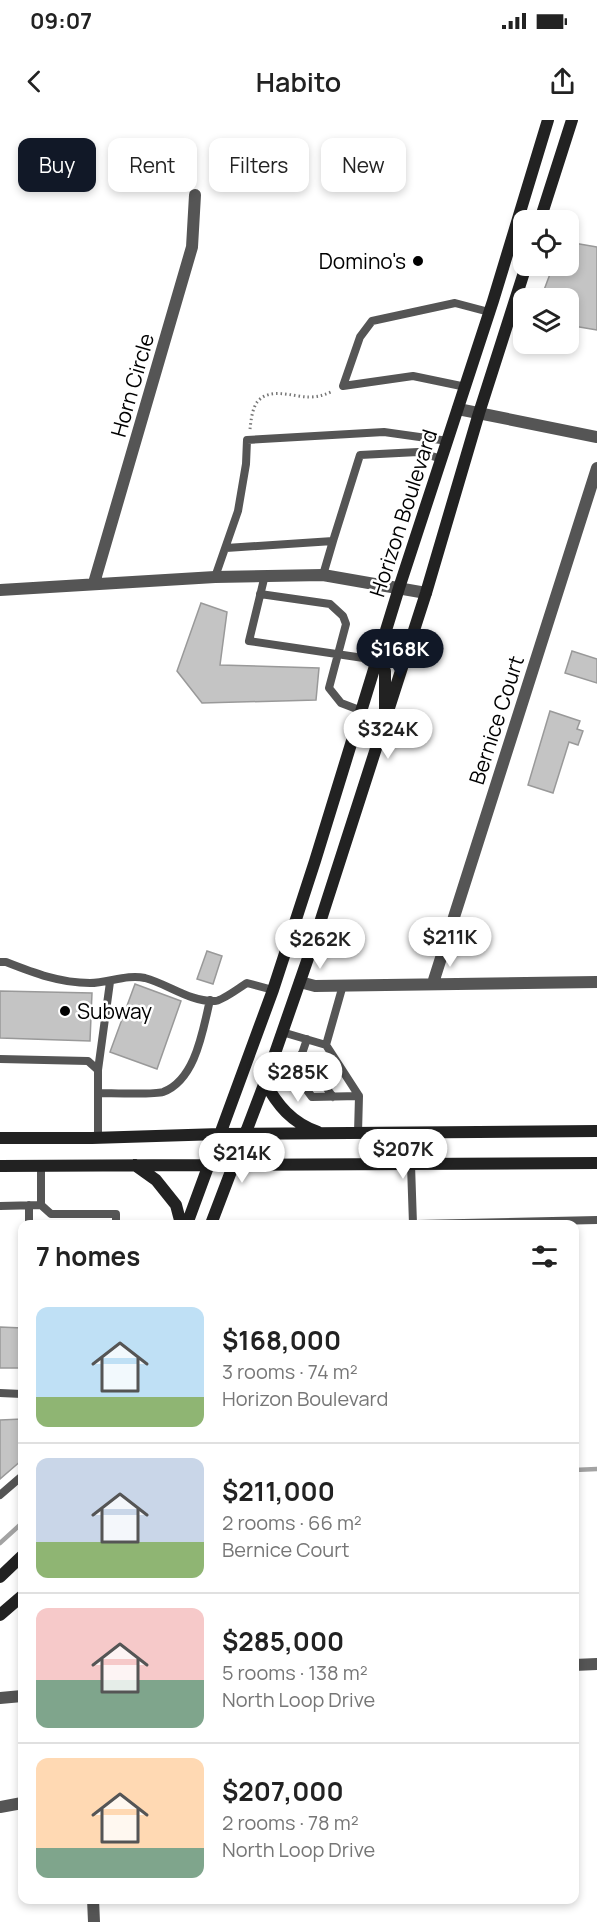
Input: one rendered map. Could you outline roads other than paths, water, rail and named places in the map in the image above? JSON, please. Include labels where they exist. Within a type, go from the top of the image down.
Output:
[{"type":"main road","name":"Horizon Boulevard","points":[[188,1220],[273,990],[399,588],[466,387],[548,120]]},
{"type":"main road","points":[[543,210],[572,120]]},
{"type":"main road","name":"Horizon Boulevard","points":[[213,1220],[300,982],[426,593],[479,413],[523,276]]},
{"type":"main road","points":[[377,660],[385,671],[386,718]]},
{"type":"main road","points":[[265,1082],[282,1109],[297,1122],[322,1133]]},
{"type":"main road","points":[[0,1138],[98,1138],[245,1133],[597,1131]]},
{"type":"main road","points":[[0,1166],[597,1163]]},
{"type":"main road","points":[[135,1165],[156,1180],[176,1205],[180,1220]]},
{"type":"main road","points":[[0,1576],[18,1560]]},
{"type":"main road","points":[[0,1615],[18,1599]]},
{"type":"street","name":"Horn Circle","points":[[94,583],[192,247],[195,195]]},
{"type":"street","points":[[458,409],[597,437]]},
{"type":"street","name":"Bernice Court","points":[[433,983],[597,468]]},
{"type":"street","points":[[0,590],[215,577],[323,575],[426,593]]},
{"type":"street","points":[[300,982],[315,986],[597,982]]},
{"type":"street","points":[[579,1665],[597,1664]]},
{"type":"street","points":[[0,1698],[18,1696]]},
{"type":"street","points":[[0,1807],[18,1804]]},
{"type":"street","points":[[93,1904],[94,1922]]},
{"type":"lane","points":[[466,387],[413,376],[343,386],[360,337],[372,321],[455,303],[489,312]]},
{"type":"lane","points":[[215,577],[238,511],[246,464],[247,440],[384,432],[448,441]]},
{"type":"lane","points":[[323,575],[360,455],[418,452],[442,459]]},
{"type":"lane","points":[[226,548],[333,541]]},
{"type":"lane","points":[[265,575],[249,641],[377,660]]},
{"type":"lane","points":[[260,594],[330,604],[343,616],[346,624],[329,688],[341,704],[362,711]]},
{"type":"lane","points":[[0,962],[6,962],[60,982],[111,982],[130,977],[145,978],[195,998],[217,1001],[248,984],[273,990]]},
{"type":"lane","points":[[98,1138],[98,1070],[111,982]]},
{"type":"lane","points":[[326,1045],[343,985]]},
{"type":"lane","points":[[98,1093],[163,1092],[184,1077],[198,1049],[210,1000]]},
{"type":"lane","points":[[282,1032],[326,1045],[358,1096],[358,1133]]},
{"type":"lane","points":[[307,1039],[296,1074],[312,1097],[358,1096]]},
{"type":"lane","points":[[302,1053],[313,1070]]},
{"type":"lane","points":[[0,1059],[87,1061],[98,1070]]},
{"type":"lane","points":[[323,1083],[333,1096]]},
{"type":"lane","points":[[411,1165],[415,1220]]},
{"type":"lane","points":[[41,1166],[41,1205],[51,1218],[92,1218],[116,1214],[116,1220]]},
{"type":"lane","points":[[29,1205],[29,1220]]},
{"type":"lane","points":[[0,1206],[41,1205]]},
{"type":"lane","points":[[579,1221],[597,1220]]},
{"type":"lane","points":[[0,1393],[18,1394]]},
{"type":"lane","points":[[0,1495],[18,1479]]},
{"type":"waterway","points":[[579,1470],[597,1469]]},
{"type":"waterway","points":[[0,1543],[18,1527]]},
{"type":"place","name":"Domino's","points":[[418,261]]},
{"type":"place","name":"Subway","points":[[65,1011]]}]
